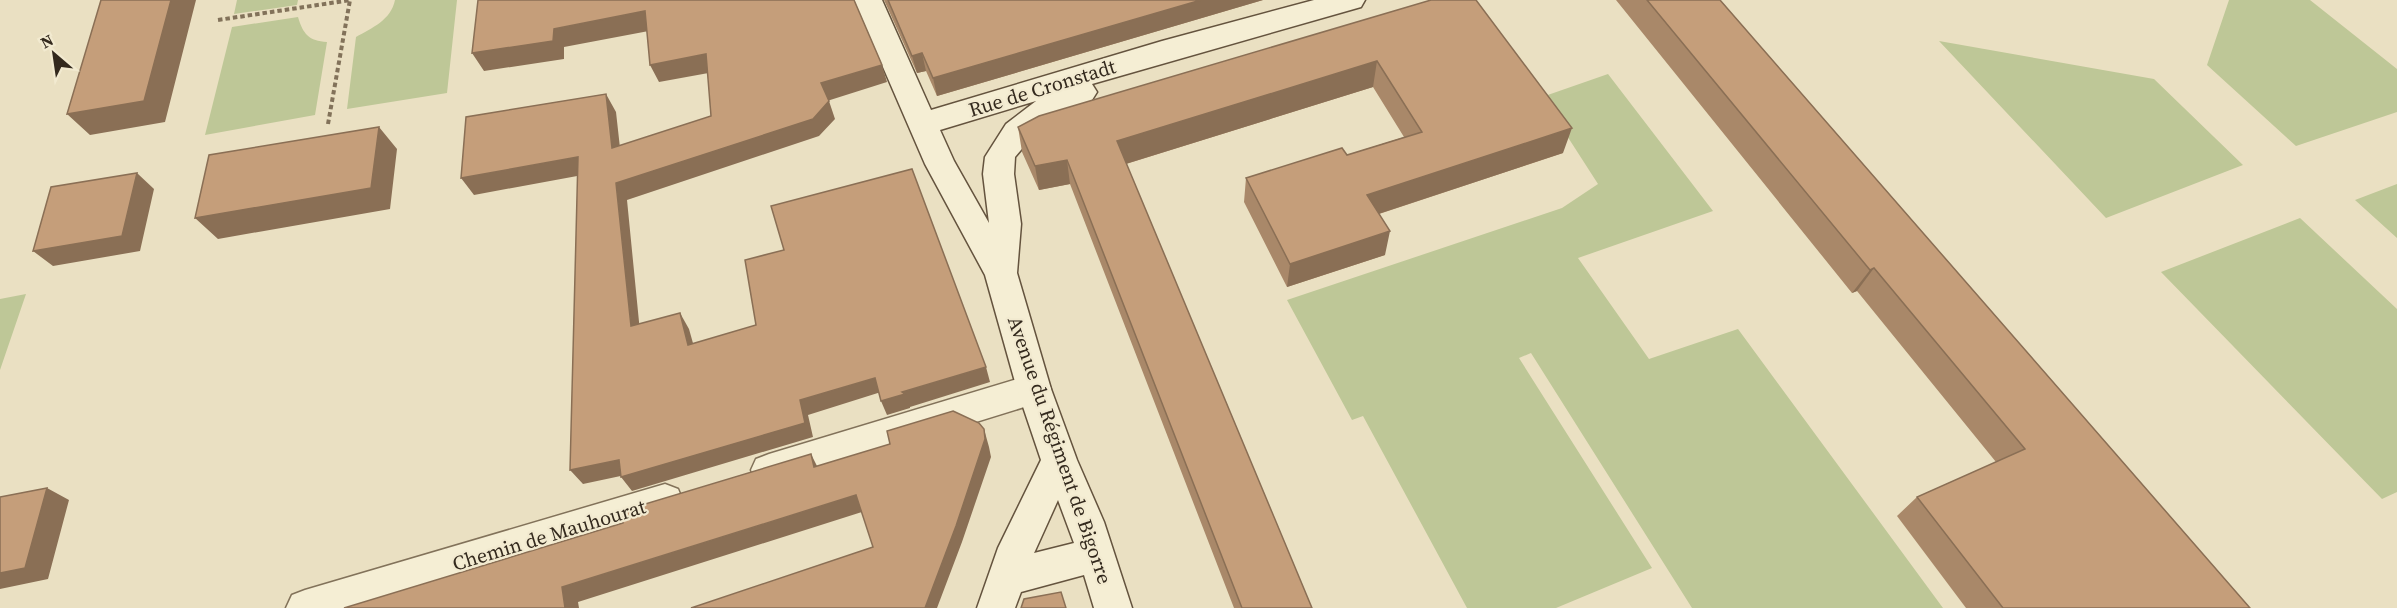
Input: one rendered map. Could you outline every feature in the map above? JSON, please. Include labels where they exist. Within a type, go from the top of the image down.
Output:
[{"type":"main road","name":"Avenue du Régiment de Bigorre","points":[[868,0],[940,164],[1001,273],[1035,389],[1059,460],[1086,522],[1113,608]]},
{"type":"main road","name":"Rue de Cronstadt","points":[[923,124],[1162,52],[1351,0]]},
{"type":"main road","name":"Rue de Cronstadt","points":[[1001,273],[1006,245],[998,170],[1001,155],[1017,131],[1041,112],[1071,96],[1142,72],[1162,52]]},
{"type":"main road","points":[[742,478],[1035,389]]},
{"type":"main road","points":[[1001,593],[1017,548],[1059,460]]},
{"type":"main road","name":"Chemin de Mauhourat","points":[[305,608],[696,492]]},
{"type":"main road","points":[[1001,593],[1053,567],[1096,554]]},
{"type":"path","points":[[218,20],[350,0],[328,124]]},
{"type":"green space","points":[[237,0],[298,0],[297,5],[234,14]]},
{"type":"green space","points":[[395,0],[457,0],[447,93],[347,109],[356,37],[385,18]]},
{"type":"green space","points":[[2229,0],[2310,0],[2397,69],[2397,112],[2296,146],[2207,65]]},
{"type":"green space","points":[[298,17],[308,36],[327,42],[315,115],[205,135],[232,27]]},
{"type":"green space","points":[[1939,41],[2154,79],[2243,165],[2106,218]]},
{"type":"green space","points":[[1608,74],[1713,211],[1578,258],[1649,359],[1738,329],[1943,608],[1692,608],[1531,353],[1519,358],[1652,568],[1556,608],[1467,608],[1363,416],[1352,420],[1287,300],[1562,208],[1598,184],[1542,97]]},
{"type":"green space","points":[[2397,184],[2397,238],[2355,200]]},
{"type":"green space","points":[[2300,218],[2397,309],[2397,492],[2382,499],[2161,272]]},
{"type":"green space","points":[[26,294],[0,370],[0,299]]},
{"type":"building","points":[[101,0],[171,0],[144,101],[67,114]]},
{"type":"building","points":[[478,0],[854,0],[882,65],[821,83],[829,101],[813,119],[616,183],[631,326],[680,313],[688,345],[756,325],[745,260],[784,250],[771,206],[912,169],[986,367],[902,392],[905,394],[881,401],[875,378],[800,400],[805,423],[621,477],[619,460],[570,470],[578,157],[461,178],[466,117],[606,94],[612,148],[711,116],[706,54],[650,65],[645,11],[554,29],[553,41],[472,53]]},
{"type":"building","points":[[888,0],[1201,0],[933,78],[922,53],[912,56]]},
{"type":"building","points":[[1431,0],[1476,0],[1572,128],[1367,195],[1390,231],[1290,264],[1246,178],[1342,148],[1347,155],[1422,132],[1377,61],[1117,141],[1312,608],[1242,608],[1067,160],[1035,166],[1018,127],[1039,116]]},
{"type":"building","points":[[1647,0],[1720,0],[2250,608],[2003,608],[1917,497],[2025,449],[1874,268],[1870,270]]},
{"type":"building","points":[[379,127],[371,188],[195,218],[209,155]]},
{"type":"building","points":[[137,173],[122,236],[33,251],[51,187]]},
{"type":"building","points":[[953,411],[979,423],[984,429],[985,439],[925,608],[691,608],[873,547],[856,495],[562,587],[565,608],[344,608],[623,523],[622,511],[811,454],[814,467],[890,444],[887,431]]},
{"type":"building","points":[[47,488],[25,568],[0,573],[0,497]]},
{"type":"building","points":[[1061,592],[1066,608],[1021,608],[1024,599]]}]
